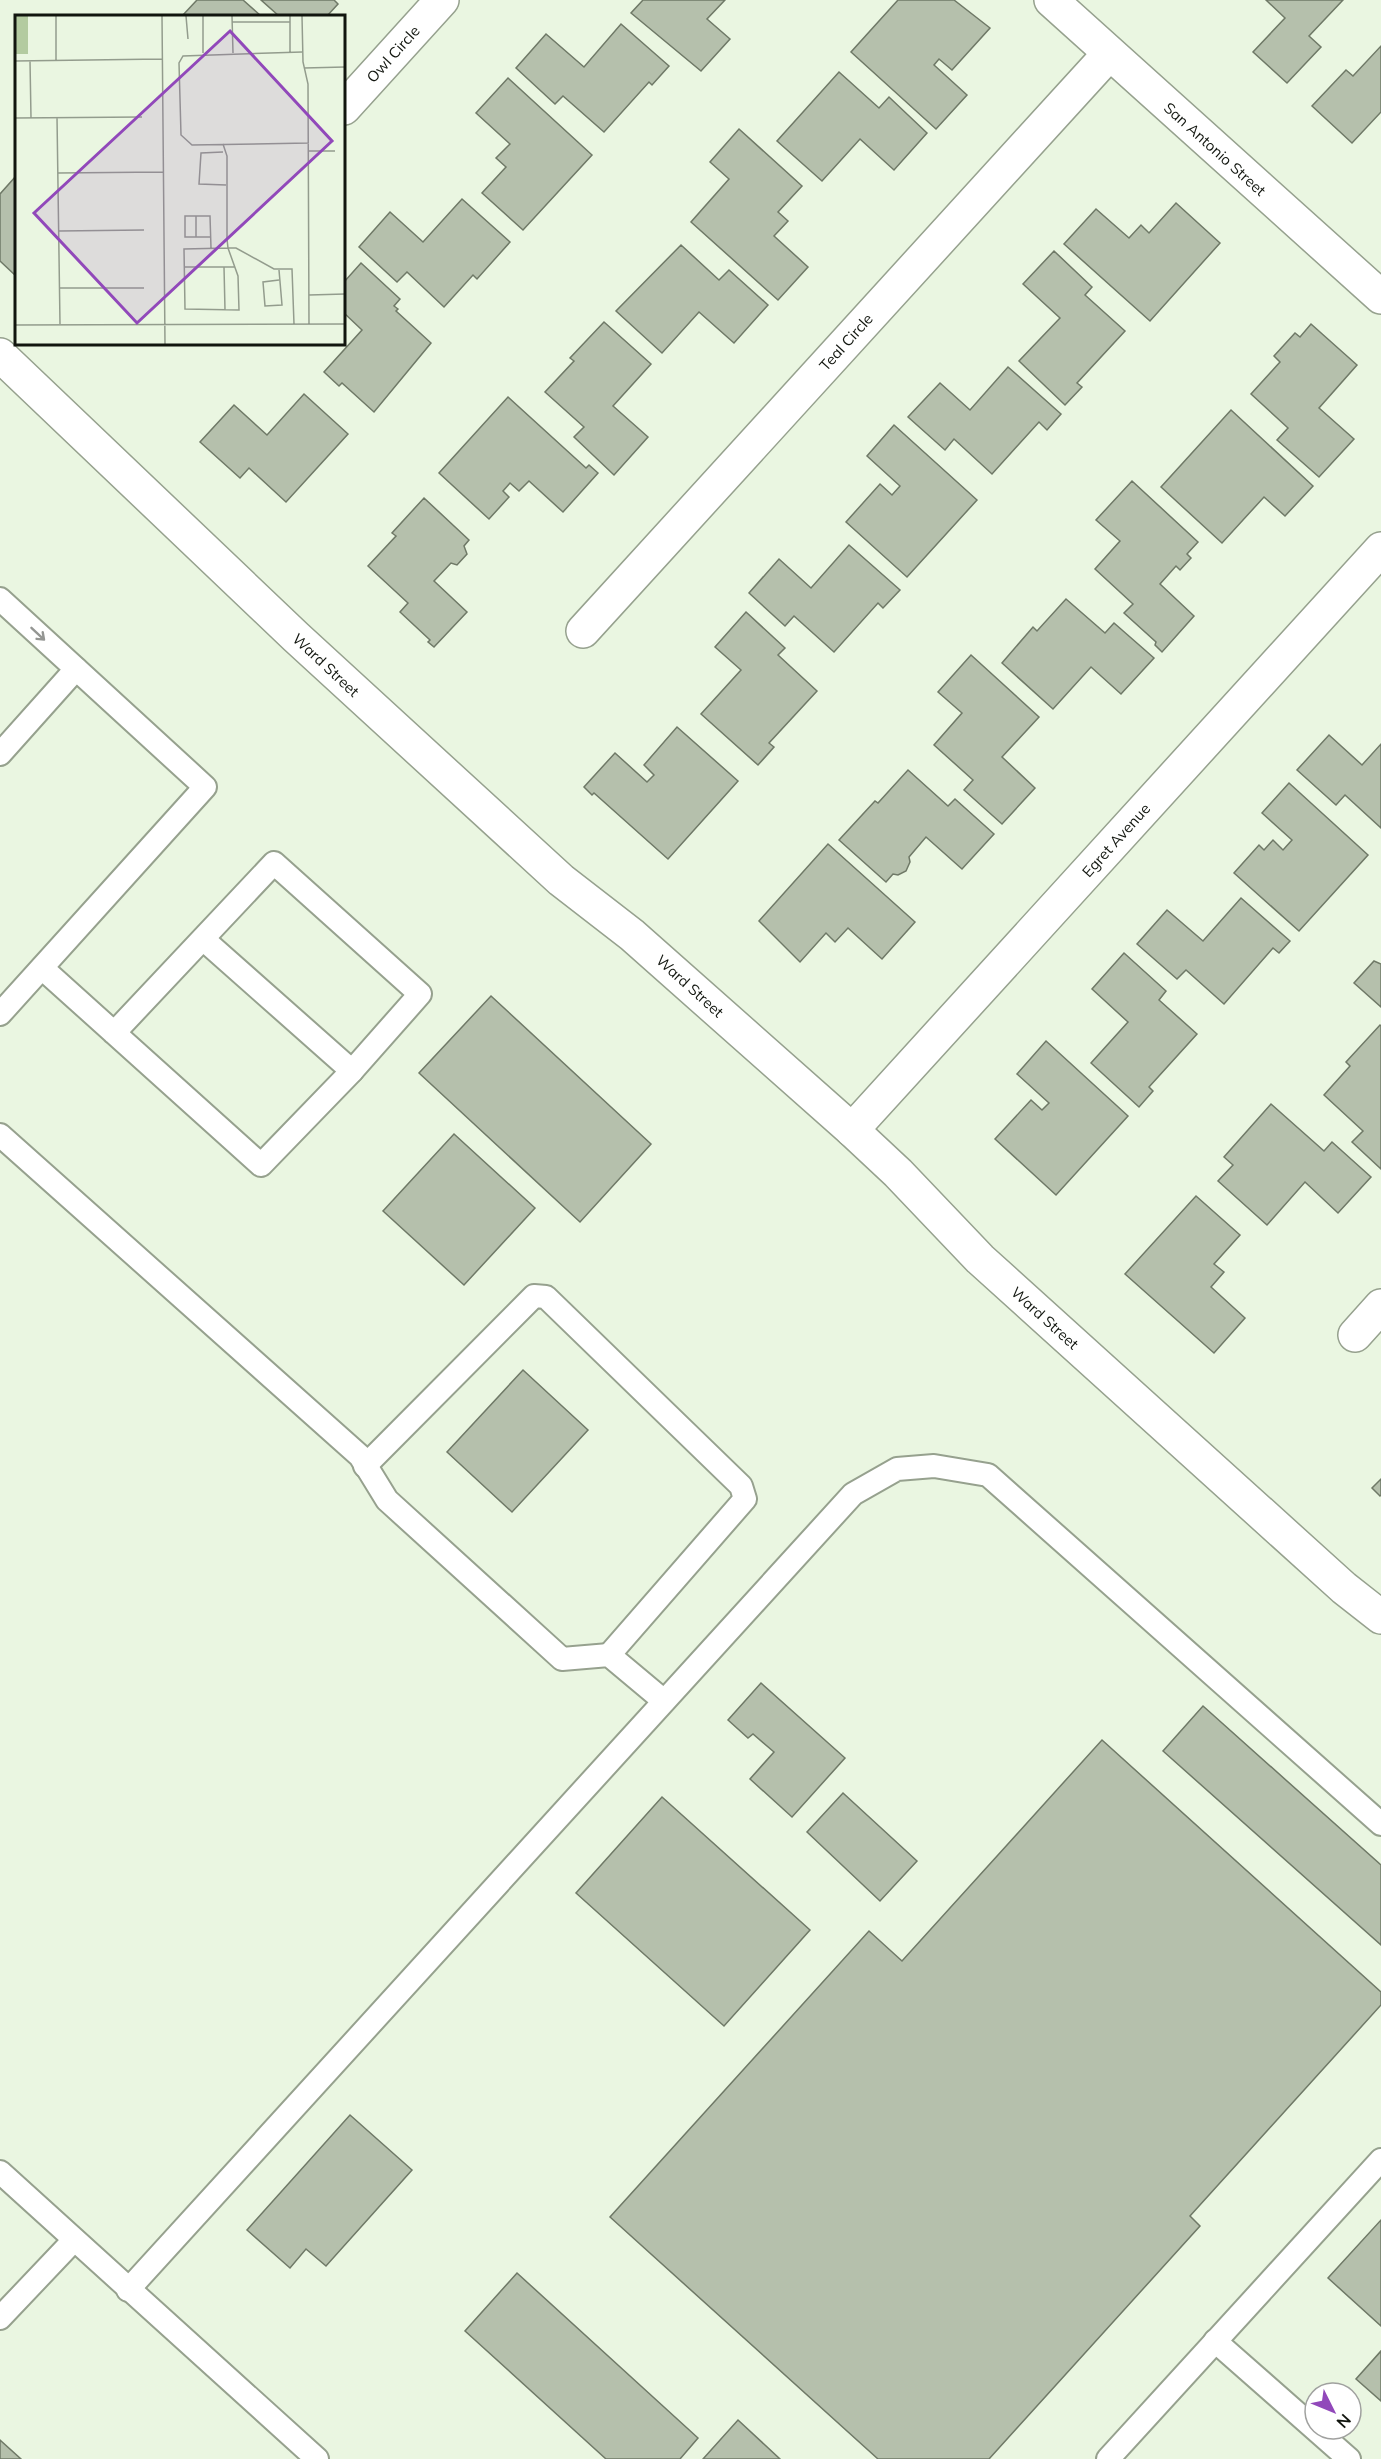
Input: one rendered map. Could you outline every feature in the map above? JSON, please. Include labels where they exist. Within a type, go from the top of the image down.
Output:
[{"type":"street","name":"Owl Circle","points":[[345,107],[442,0]]},
{"type":"street","name":"San Antonio Street","points":[[1051,0],[1381,297]]},
{"type":"street","name":"Teal Circle","points":[[583,631],[1109,54]]},
{"type":"street","name":"Ward Street","points":[[0,355],[279,622],[561,880],[640,942],[852,1130],[898,1173],[980,1259],[1344,1588],[1381,1617]]},
{"type":"street","name":"Egret Avenue","points":[[852,1130],[1381,549]]},
{"type":"street","points":[[1355,1335],[1381,1306]]},
{"type":"lane","points":[[0,599],[205,787],[0,1014]]},
{"type":"lane","points":[[0,754],[76,669]]},
{"type":"lane","points":[[42,968],[114,1033],[261,1165],[352,1071],[420,994],[274,863],[114,1033]]},
{"type":"lane","points":[[203,939],[352,1071]]},
{"type":"lane","points":[[0,1135],[360,1456],[365,1466],[387,1500],[562,1659],[609,1655],[745,1499],[741,1486],[546,1297],[534,1296],[365,1466]]},
{"type":"lane","points":[[128,2290],[853,1494],[897,1469],[934,1466],[988,1475],[1381,1824]]},
{"type":"lane","points":[[609,1655],[664,1701]]},
{"type":"lane","points":[[1108,2459],[1381,2160]]},
{"type":"lane","points":[[0,2172],[317,2459]]},
{"type":"lane","points":[[0,2318],[74,2240]]},
{"type":"lane","points":[[1215,2341],[1348,2459]]},
{"type":"building","points":[[197,0],[243,0],[260,15],[183,15]]},
{"type":"building","points":[[261,0],[334,0],[338,4],[328,15],[278,15]]},
{"type":"building","points":[[643,0],[725,0],[707,19],[730,39],[701,71],[631,13]]},
{"type":"building","points":[[898,0],[954,0],[990,28],[952,70],[939,59],[934,65],[967,95],[936,129],[851,52]]},
{"type":"building","points":[[1266,0],[1343,0],[1309,36],[1321,47],[1287,83],[1253,52],[1285,18]]},
{"type":"building","points":[[621,24],[669,66],[652,85],[649,82],[604,132],[563,96],[555,104],[516,68],[546,34],[584,67]]},
{"type":"building","points":[[1381,46],[1381,112],[1352,143],[1312,106],[1346,70],[1353,76]]},
{"type":"building","points":[[839,72],[879,108],[889,97],[927,133],[894,170],[860,139],[822,181],[777,141]]},
{"type":"building","points":[[508,78],[592,155],[523,230],[482,193],[506,167],[496,158],[510,144],[476,113]]},
{"type":"building","points":[[739,129],[802,186],[778,212],[788,221],[774,236],[808,267],[778,300],[691,222],[729,179],[710,162]]},
{"type":"building","points":[[15,177],[15,275],[0,261],[0,194]]},
{"type":"building","points":[[462,199],[510,242],[477,279],[473,275],[444,307],[407,272],[397,282],[359,247],[390,212],[423,242]]},
{"type":"building","points":[[1176,203],[1220,243],[1150,321],[1064,244],[1096,209],[1129,238],[1141,225],[1149,233]]},
{"type":"building","points":[[681,245],[719,280],[729,270],[768,305],[734,343],[699,312],[662,353],[616,311]]},
{"type":"building","points":[[1054,251],[1092,287],[1085,295],[1125,331],[1077,383],[1082,387],[1065,405],[1019,361],[1060,318],[1023,284]]},
{"type":"building","points":[[361,263],[400,299],[394,306],[398,309],[396,311],[431,343],[374,412],[342,383],[339,386],[324,372],[362,330],[345,314],[345,281]]},
{"type":"building","points":[[604,322],[651,364],[613,406],[648,437],[614,475],[574,437],[584,427],[545,392],[574,361],[570,358]]},
{"type":"building","points":[[1311,324],[1357,365],[1319,408],[1354,439],[1319,477],[1277,440],[1288,428],[1251,394],[1280,362],[1274,356],[1295,333],[1300,337]]},
{"type":"building","points":[[1008,367],[1061,414],[1047,430],[1039,422],[992,474],[954,439],[945,450],[908,417],[940,383],[970,410]]},
{"type":"building","points":[[304,394],[348,434],[286,502],[249,468],[240,478],[200,442],[234,405],[267,435]]},
{"type":"building","points":[[508,397],[586,468],[589,465],[598,473],[563,512],[529,481],[519,491],[510,483],[503,491],[509,497],[489,519],[439,473]]},
{"type":"building","points":[[1231,410],[1313,486],[1285,516],[1264,497],[1222,543],[1161,487]]},
{"type":"building","points":[[894,425],[977,500],[907,577],[846,522],[880,484],[892,495],[900,486],[867,456]]},
{"type":"building","points":[[1132,481],[1198,542],[1187,554],[1191,558],[1180,570],[1176,566],[1160,584],[1194,616],[1162,652],[1155,645],[1156,642],[1124,613],[1133,604],[1095,569],[1120,541],[1096,520]]},
{"type":"building","points":[[424,498],[469,540],[464,546],[467,554],[457,565],[451,563],[434,581],[467,612],[434,647],[428,642],[430,640],[400,612],[408,603],[368,566],[396,536],[392,533]]},
{"type":"building","points":[[849,545],[900,590],[883,608],[878,603],[834,652],[794,616],[785,626],[749,593],[779,559],[811,588]]},
{"type":"building","points":[[1066,599],[1105,633],[1114,623],[1154,658],[1121,694],[1091,667],[1053,709],[1002,663],[1033,627],[1037,631]]},
{"type":"building","points":[[746,612],[785,648],[778,655],[817,691],[769,743],[774,747],[758,765],[701,714],[741,670],[715,647]]},
{"type":"building","points":[[971,655],[1039,717],[1002,757],[1035,788],[1002,824],[964,790],[973,780],[934,745],[962,713],[938,692]]},
{"type":"building","points":[[677,727],[738,781],[668,859],[594,793],[592,795],[584,787],[615,753],[647,782],[654,775],[644,765]]},
{"type":"building","points":[[1329,735],[1362,765],[1381,744],[1381,828],[1345,795],[1336,805],[1297,770]]},
{"type":"building","points":[[908,770],[948,806],[955,799],[994,834],[962,869],[926,837],[909,857],[910,862],[906,871],[898,875],[893,874],[886,882],[839,840],[875,801],[878,803]]},
{"type":"building","points":[[1289,783],[1368,855],[1299,931],[1234,873],[1259,845],[1264,850],[1273,840],[1283,850],[1292,840],[1262,813]]},
{"type":"building","points":[[828,844],[915,922],[882,959],[848,928],[835,942],[826,933],[800,962],[759,921]]},
{"type":"building","points":[[1241,898],[1290,941],[1279,953],[1273,948],[1224,1004],[1186,970],[1177,979],[1137,944],[1167,910],[1203,941]]},
{"type":"building","points":[[1124,953],[1166,991],[1159,1000],[1197,1034],[1149,1087],[1153,1091],[1139,1107],[1091,1063],[1128,1022],[1092,989]]},
{"type":"building","points":[[1374,961],[1381,964],[1381,1007],[1354,983]]},
{"type":"building","points":[[491,996],[651,1144],[580,1222],[419,1073]]},
{"type":"building","points":[[1380,1025],[1381,1169],[1352,1142],[1363,1131],[1324,1095],[1350,1066],[1346,1062]]},
{"type":"building","points":[[1046,1041],[1128,1116],[1056,1195],[995,1139],[1031,1100],[1042,1110],[1049,1103],[1017,1074]]},
{"type":"building","points":[[1271,1104],[1324,1151],[1332,1142],[1371,1177],[1338,1213],[1305,1182],[1267,1225],[1218,1181],[1233,1165],[1224,1157]]},
{"type":"building","points":[[454,1134],[535,1208],[464,1285],[383,1211]]},
{"type":"building","points":[[1196,1196],[1240,1235],[1214,1264],[1224,1272],[1211,1287],[1245,1318],[1214,1353],[1125,1274]]},
{"type":"building","points":[[523,1370],[588,1430],[512,1512],[447,1452]]},
{"type":"building","points":[[1381,1479],[1381,1495],[1380,1496],[1372,1488]]},
{"type":"building","points":[[761,1683],[845,1758],[792,1817],[750,1779],[774,1752],[753,1734],[748,1738],[728,1720]]},
{"type":"building","points":[[1203,1706],[1381,1865],[1381,1945],[1163,1751]]},
{"type":"building","points":[[1102,1740],[1381,1992],[1381,2005],[1190,2216],[1200,2226],[989,2459],[878,2459],[610,2217],[869,1931],[902,1961]]},
{"type":"building","points":[[843,1793],[917,1861],[880,1901],[807,1832]]},
{"type":"building","points":[[662,1797],[810,1930],[724,2026],[576,1893]]},
{"type":"building","points":[[350,2115],[412,2170],[326,2266],[306,2249],[290,2268],[247,2230]]},
{"type":"building","points":[[1381,2220],[1381,2326],[1328,2278]]},
{"type":"building","points":[[517,2273],[698,2438],[680,2459],[606,2459],[465,2331]]},
{"type":"building","points":[[1381,2351],[1381,2401],[1363,2385],[1363,2381],[1356,2379]]},
{"type":"building","points":[[738,2420],[780,2459],[703,2459]]},
{"type":"building","points":[[0,2440],[21,2459],[0,2459]]}]
